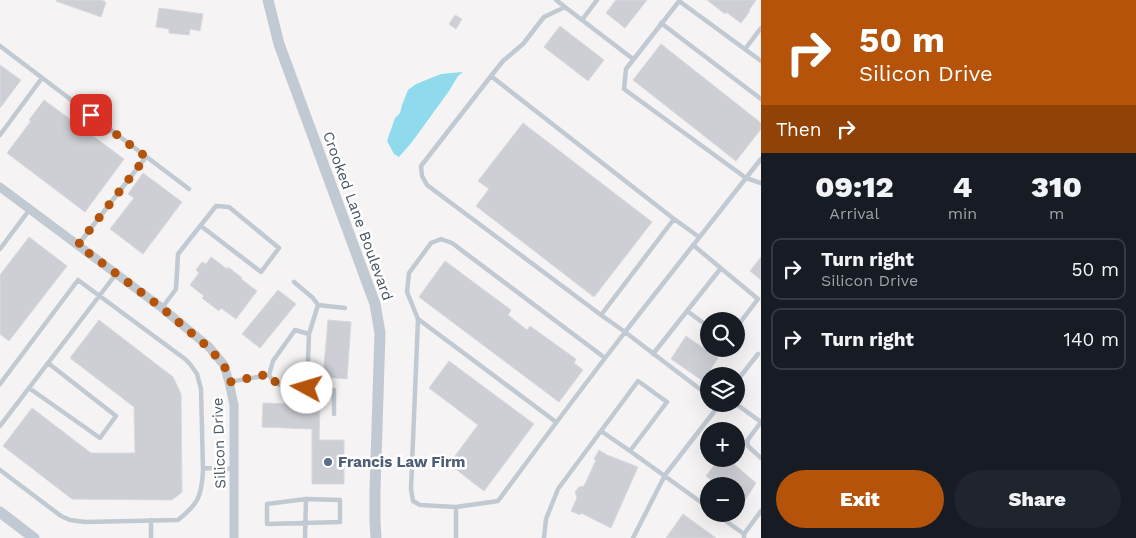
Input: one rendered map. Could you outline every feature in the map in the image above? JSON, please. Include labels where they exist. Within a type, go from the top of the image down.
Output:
[{"type":"street","name":"Crooked Lane Boulevard","points":[[268,0],[280,44],[375,304],[380,333],[375,490],[376,538]]},
{"type":"street","name":"Silicon Drive","points":[[0,187],[162,308],[209,348],[224,365],[230,382],[234,405],[234,538]]},
{"type":"street","points":[[0,512],[34,538]]},
{"type":"lane","points":[[556,0],[633,59]]},
{"type":"lane","points":[[582,20],[597,0]]},
{"type":"lane","points":[[761,61],[679,1],[626,69],[624,88],[746,178],[761,183]]},
{"type":"lane","points":[[565,7],[544,17],[523,44],[502,61],[421,166],[422,176],[427,185],[700,389]]},
{"type":"lane","points":[[661,23],[761,99]]},
{"type":"lane","points":[[745,49],[761,28]]},
{"type":"lane","points":[[0,46],[189,189]]},
{"type":"lane","points":[[491,76],[699,238]]},
{"type":"lane","points":[[0,135],[42,78]]},
{"type":"lane","points":[[78,245],[146,157]]},
{"type":"lane","points":[[605,358],[452,243],[441,239],[430,243],[409,273],[407,292],[418,319],[411,489],[413,501],[420,506],[456,507],[498,501],[605,358],[761,159]]},
{"type":"lane","points":[[162,308],[176,289],[178,254],[216,206],[229,207],[279,248],[261,272],[201,226]]},
{"type":"lane","points":[[0,249],[30,210]]},
{"type":"lane","points":[[601,315],[674,219]]},
{"type":"lane","points":[[693,245],[758,299],[745,316]]},
{"type":"lane","points":[[653,354],[721,268]]},
{"type":"lane","points":[[0,426],[116,274]]},
{"type":"lane","points":[[0,384],[78,280],[185,359],[197,374],[201,389],[203,468],[199,498],[195,505],[178,520],[85,522],[70,520],[62,516],[0,470]]},
{"type":"lane","points":[[294,282],[314,298],[318,305],[309,334],[307,388]]},
{"type":"lane","points":[[318,305],[345,308]]},
{"type":"lane","points":[[687,311],[700,320]]},
{"type":"lane","points":[[418,319],[556,422]]},
{"type":"lane","points":[[309,334],[295,330],[273,361],[269,374],[272,380],[285,387],[297,390],[307,388],[334,390],[334,414]]},
{"type":"lane","points":[[745,371],[758,354]]},
{"type":"lane","points":[[29,388],[100,438],[116,416],[48,363]]},
{"type":"lane","points":[[230,382],[269,374]]},
{"type":"lane","points":[[544,538],[546,519],[558,489],[638,381],[667,402],[630,451]]},
{"type":"lane","points":[[745,410],[761,422],[747,441],[748,446],[761,458]]},
{"type":"lane","points":[[633,538],[665,475],[714,412]]},
{"type":"lane","points":[[601,431],[700,501]]},
{"type":"lane","points":[[203,468],[234,469]]},
{"type":"lane","points":[[305,538],[306,499]]},
{"type":"lane","points":[[306,499],[340,500],[340,522],[267,524],[267,504],[306,499]]},
{"type":"lane","points":[[456,507],[456,538]]},
{"type":"lane","points":[[726,522],[744,536],[761,511]]},
{"type":"lane","points":[[151,520],[151,538]]},
{"type":"water","points":[[463,72],[458,76],[412,142],[399,157],[394,154],[387,141],[408,90],[416,84],[441,74]]},
{"type":"building","points":[[56,0],[101,0],[106,2],[101,17]]},
{"type":"building","points":[[616,0],[647,0],[625,28],[606,13]]},
{"type":"building","points":[[707,0],[756,0],[741,23],[726,12],[725,14]]},
{"type":"building","points":[[159,8],[203,14],[200,31],[190,29],[189,35],[169,33],[169,29],[156,27]]},
{"type":"building","points":[[455,15],[462,19],[456,29],[449,24]]},
{"type":"building","points":[[560,26],[604,60],[588,81],[544,47]]},
{"type":"building","points":[[661,44],[761,123],[761,129],[736,161],[633,80]]},
{"type":"building","points":[[0,65],[21,80],[0,108]]},
{"type":"building","points":[[44,100],[124,159],[85,212],[7,153]]},
{"type":"building","points":[[523,123],[652,222],[594,297],[476,206],[489,189],[478,181]]},
{"type":"building","points":[[143,173],[182,202],[143,254],[110,229],[134,198],[128,194]]},
{"type":"building","points":[[29,237],[67,266],[9,341],[0,334],[0,275]]},
{"type":"building","points":[[211,257],[227,269],[228,267],[257,291],[236,319],[221,308],[219,311],[202,298],[204,296],[190,285],[199,273],[196,270],[202,262],[206,264]]},
{"type":"building","points":[[761,257],[761,280],[750,271]]},
{"type":"building","points":[[445,261],[511,310],[508,315],[527,330],[530,326],[576,359],[574,363],[583,370],[559,402],[419,297]]},
{"type":"building","points":[[278,290],[296,304],[260,348],[242,334]]},
{"type":"building","points":[[99,320],[173,377],[181,394],[182,492],[172,500],[72,499],[3,446],[32,408],[91,453],[135,453],[134,407],[70,358]]},
{"type":"building","points":[[328,320],[351,322],[347,379],[323,377]]},
{"type":"building","points":[[686,336],[700,346],[700,357],[718,358],[712,367],[700,367],[700,379],[671,359]]},
{"type":"building","points":[[449,361],[534,424],[484,491],[449,464],[478,425],[429,388]]},
{"type":"building","points":[[263,403],[320,405],[319,440],[344,440],[344,484],[312,484],[312,429],[262,427]]},
{"type":"building","points":[[599,450],[638,467],[611,528],[581,513],[580,515],[571,511],[577,498],[575,492],[579,487],[584,486]]},
{"type":"building","points":[[713,467],[737,467],[756,483],[745,500],[745,477],[706,476]]},
{"type":"building","points":[[683,514],[716,538],[666,538]]},
{"type":"place","name":"Francis Law Firm","points":[[328,462]]},
{"type":"route","points":[[91,115],[146,157],[78,245],[162,308],[209,348],[224,365],[230,382],[269,374],[272,380],[285,387],[297,390],[307,388]]}]
